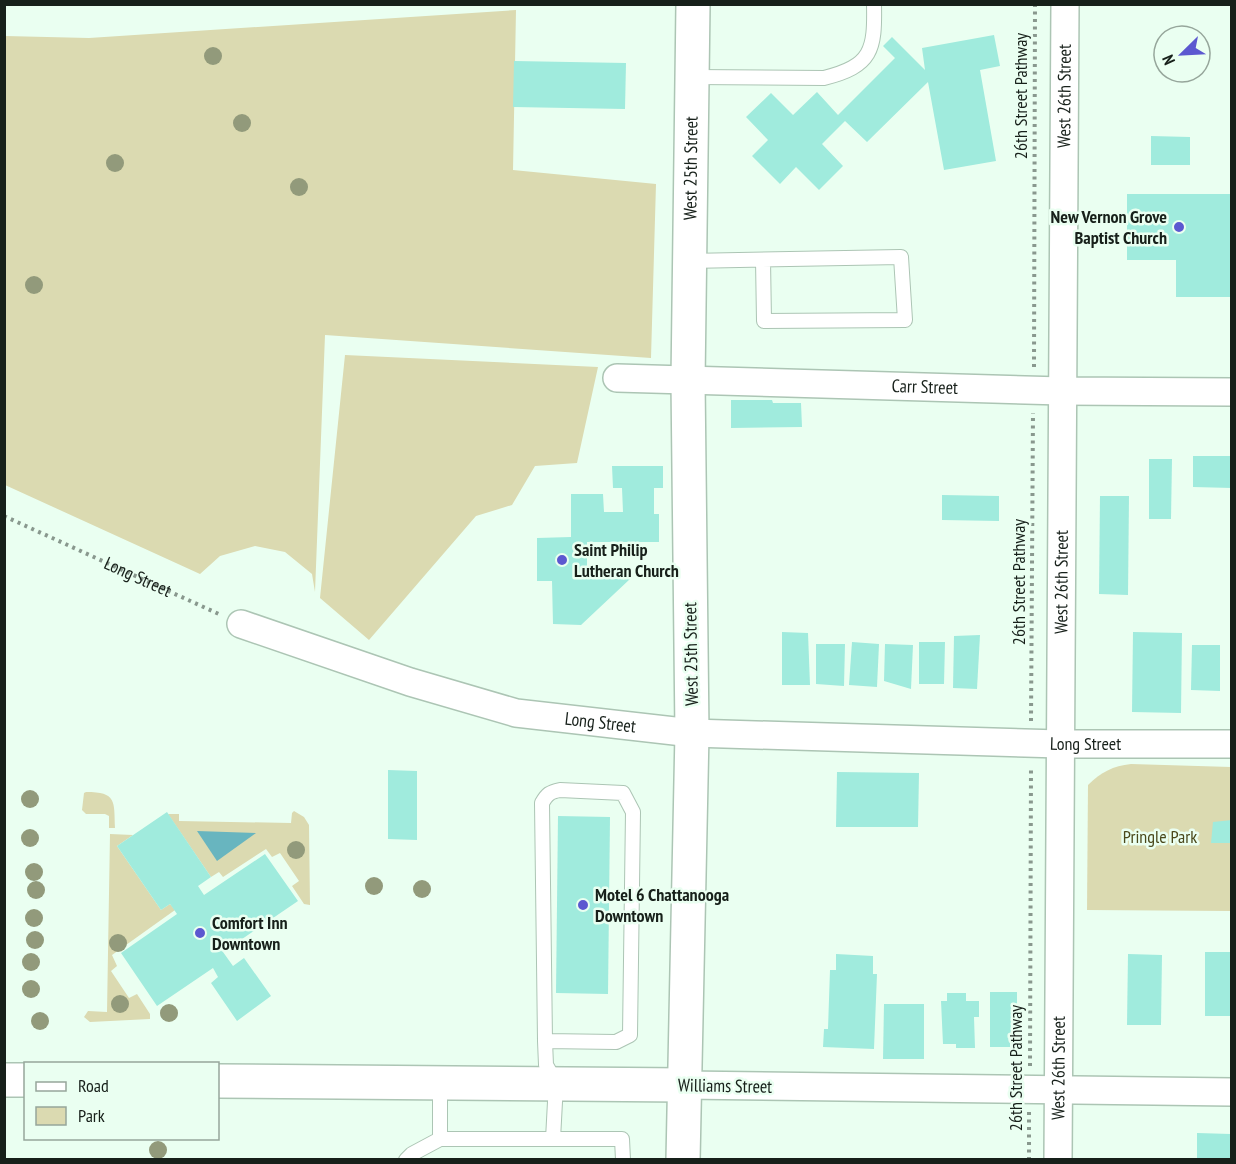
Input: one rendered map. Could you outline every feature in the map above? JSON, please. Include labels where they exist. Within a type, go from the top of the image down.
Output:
[{"type":"street","name":"West 25th Street","points":[[683,1160],[692,734],[688,381],[693,4]]},
{"type":"street","name":"West 26th Street","points":[[1058,1160],[1065,4]]},
{"type":"street","name":"Carr Street","points":[[617,378],[1062,391],[1232,392]]},
{"type":"street","name":"Long Street","points":[[241,624],[410,682],[516,713],[692,734],[1031,744],[1232,744]]},
{"type":"street","points":[[4,1080],[24,1080]]},
{"type":"street","name":"Williams Street","points":[[219,1081],[1232,1092]]},
{"type":"lane","points":[[692,77],[824,78],[844,73],[863,60],[870,51],[873,39],[874,4]]},
{"type":"lane","points":[[689,261],[901,257],[905,320],[764,321],[763,260]]},
{"type":"lane","points":[[546,1041],[616,1041],[630,1035],[633,812],[623,793],[552,791],[542,803],[546,1065],[556,1083],[553,1139]]},
{"type":"lane","points":[[440,1082],[440,1139]]},
{"type":"lane","points":[[406,1160],[420,1155],[440,1139],[553,1139],[622,1140],[622,1160]]},
{"type":"path","name":"26th Street Pathway","points":[[1029,1160],[1035,4]]},
{"type":"path","name":"Long Street","points":[[4,516],[241,624]]},
{"type":"green space","points":[[516,10],[513,170],[656,184],[651,358],[325,335],[315,592],[312,574],[285,552],[255,546],[220,556],[200,574],[5,485],[5,36],[89,38]]},
{"type":"green space","points":[[345,355],[598,367],[577,463],[535,466],[512,505],[476,516],[369,640],[320,598]]},
{"type":"green space","name":"Pringle Park","points":[[1131,764],[1231,767],[1231,911],[1087,910],[1088,785],[1108,770]]},
{"type":"green space","points":[[86,792],[109,796],[114,805],[115,828],[109,828],[109,816],[86,814],[82,810]]},
{"type":"green space","points":[[294,811],[304,817],[309,825],[310,905],[304,904],[292,886],[299,881],[280,853],[272,857],[266,849],[223,877],[219,872],[211,877],[168,814],[179,814],[179,821],[291,823]]},
{"type":"green space","points":[[110,834],[133,835],[117,846],[161,910],[170,904],[175,910],[112,955],[117,966],[111,971],[129,998],[137,994],[150,1014],[150,1019],[90,1022],[84,1017],[88,1011],[107,1012]]},
{"type":"water","points":[[197,831],[256,833],[217,861]]},
{"type":"building","points":[[994,35],[1000,66],[980,70],[996,161],[944,170],[928,82],[867,142],[845,121],[822,144],[843,166],[819,190],[796,167],[780,184],[752,156],[768,140],[746,117],[771,93],[793,115],[817,92],[838,115],[895,58],[883,46],[892,37],[925,70],[922,48]]},
{"type":"building","points":[[514,61],[626,63],[625,109],[513,107]]},
{"type":"building","points":[[1151,136],[1190,137],[1190,165],[1151,165]]},
{"type":"building","name":"New Vernon Grove Baptist Church","points":[[1127,194],[1232,194],[1232,297],[1176,297],[1176,260],[1127,260]]},
{"type":"building","points":[[731,400],[801,403],[802,427],[731,428]]},
{"type":"building","points":[[1193,456],[1232,456],[1232,488],[1193,487]]},
{"type":"building","points":[[1149,459],[1172,459],[1171,519],[1149,519]]},
{"type":"building","name":"Saint Philip Lutheran Church","points":[[612,466],[663,466],[663,488],[654,488],[654,514],[659,514],[659,542],[587,542],[587,579],[630,579],[581,625],[553,624],[552,581],[537,581],[537,538],[571,537],[571,494],[603,494],[604,512],[623,512],[622,488],[613,488]]},
{"type":"building","points":[[942,495],[999,496],[999,521],[942,520]]},
{"type":"building","points":[[1100,496],[1129,496],[1128,595],[1099,594]]},
{"type":"building","points":[[782,632],[808,633],[810,685],[782,685]]},
{"type":"building","points":[[1133,632],[1182,633],[1181,713],[1132,712]]},
{"type":"building","points":[[980,635],[977,689],[953,688],[954,636]]},
{"type":"building","points":[[852,642],[879,644],[877,687],[849,685]]},
{"type":"building","points":[[919,642],[945,642],[944,684],[919,684]]},
{"type":"building","points":[[816,644],[845,644],[844,686],[816,684]]},
{"type":"building","points":[[885,644],[913,645],[911,689],[884,681]]},
{"type":"building","points":[[1192,645],[1220,645],[1220,691],[1191,690]]},
{"type":"building","points":[[388,770],[417,771],[417,840],[388,839]]},
{"type":"building","points":[[837,772],[919,773],[918,827],[836,827]]},
{"type":"building","name":"Comfort Inn Downtown","points":[[167,812],[211,877],[198,886],[204,895],[265,854],[298,901],[223,952],[233,966],[244,958],[271,996],[237,1021],[211,983],[218,977],[213,968],[157,1006],[121,953],[177,914],[170,904],[161,910],[117,846]]},
{"type":"building","name":"Motel 6 Chattanooga Downtown","points":[[558,816],[610,817],[608,994],[556,993]]},
{"type":"building","points":[[1232,820],[1232,843],[1211,843],[1213,822]]},
{"type":"building","points":[[1205,952],[1232,952],[1232,1016],[1205,1016]]},
{"type":"building","points":[[836,954],[873,956],[873,974],[877,974],[874,1049],[823,1047],[824,1029],[828,1029],[830,970],[836,970]]},
{"type":"building","points":[[1128,954],[1162,955],[1161,1025],[1127,1025]]},
{"type":"building","points":[[990,992],[1017,992],[1017,1040],[1010,1040],[1010,1047],[990,1047]]},
{"type":"building","points":[[947,993],[966,993],[966,1001],[979,1001],[979,1017],[974,1017],[975,1048],[956,1048],[956,1044],[943,1044],[941,1001],[947,1001]]},
{"type":"building","points":[[884,1004],[924,1004],[924,1059],[883,1059]]},
{"type":"building","points":[[1197,1133],[1231,1134],[1231,1160],[1197,1160]]},
{"type":"place","name":"New Vernon Grove Baptist Church","points":[[1179,227]]},
{"type":"place","name":"Saint Philip Lutheran Church","points":[[562,560]]},
{"type":"place","name":"Motel 6 Chattanooga Downtown","points":[[583,905]]},
{"type":"place","name":"Comfort Inn Downtown","points":[[200,933]]}]
